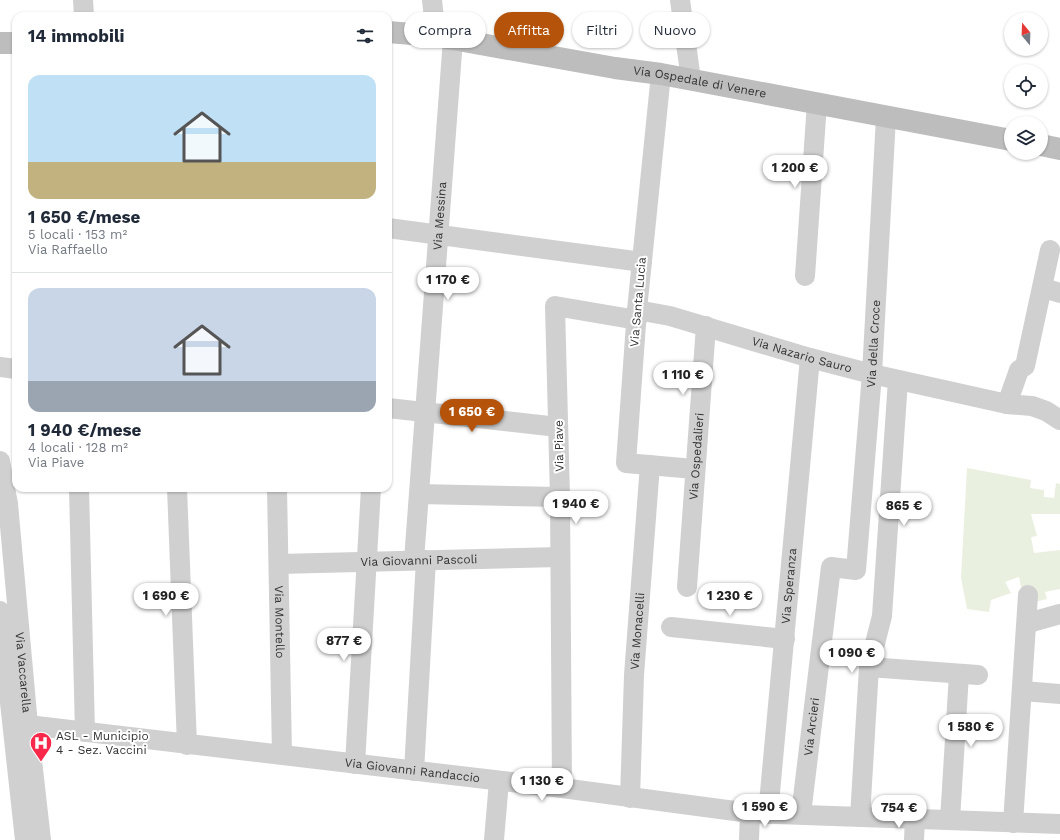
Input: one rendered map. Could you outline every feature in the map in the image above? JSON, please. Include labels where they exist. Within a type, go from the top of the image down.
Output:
[{"type":"street","points":[[83,0],[84,12]]},
{"type":"street","name":"Via Messina","points":[[432,0],[436,12]]},
{"type":"street","points":[[680,0],[691,80]]},
{"type":"street","name":"Via Ospedale di Venere","points":[[392,32],[404,34]]},
{"type":"street","points":[[0,44],[12,43]]},
{"type":"street","name":"Via Ospedale di Venere","points":[[486,45],[615,68],[661,74],[1004,139]]},
{"type":"street","name":"Via Messina","points":[[414,771],[420,560],[419,494],[437,234],[444,48]]},
{"type":"street","name":"Via Santa Lucia","points":[[661,74],[637,315],[626,463],[694,469]]},
{"type":"street","points":[[805,276],[817,103]]},
{"type":"street","name":"Via della Croce","points":[[856,570],[872,374],[886,117]]},
{"type":"street","points":[[1048,146],[1060,149]]},
{"type":"street","points":[[392,228],[642,262]]},
{"type":"street","points":[[1007,404],[1019,370],[1025,366],[1051,290],[1050,250]]},
{"type":"street","name":"Via Piave","points":[[562,788],[560,497],[555,306],[637,315]]},
{"type":"street","name":"Via Nazario Sauro","points":[[637,315],[670,316],[810,358],[872,374],[1007,404],[1032,406],[1046,411],[1060,420]]},
{"type":"street","name":"Via Ospedalieri","points":[[687,587],[694,469],[706,326]]},
{"type":"street","name":"Via Speranza","points":[[749,840],[759,814],[785,638],[810,358]]},
{"type":"street","points":[[0,367],[12,368]]},
{"type":"street","points":[[860,817],[869,667],[882,616],[898,380]]},
{"type":"street","points":[[392,408],[558,427]]},
{"type":"street","name":"Via Vaccarella","points":[[0,461],[8,504],[28,725],[41,840]]},
{"type":"street","name":"Via Monacelli","points":[[630,798],[634,675],[650,465]]},
{"type":"street","points":[[80,492],[85,732]]},
{"type":"street","points":[[177,492],[187,745]]},
{"type":"street","name":"Via Montello","points":[[277,492],[282,755]]},
{"type":"street","points":[[354,764],[371,492]]},
{"type":"street","points":[[419,494],[560,497]]},
{"type":"street","name":"Via Vaccarella","points":[[0,558],[8,504]]},
{"type":"street","name":"Via Giovanni Pascoli","points":[[278,564],[560,557]]},
{"type":"street","name":"Via Arcieri","points":[[801,814],[832,568],[856,570]]},
{"type":"street","points":[[1013,823],[1028,623],[1028,595]]},
{"type":"street","name":"Via Vaccarella","points":[[0,611],[24,840]]},
{"type":"street","points":[[1028,623],[1060,614]]},
{"type":"street","points":[[672,627],[785,638]]},
{"type":"street","points":[[869,667],[969,675],[950,820]]},
{"type":"street","points":[[1023,691],[1060,694]]},
{"type":"street","name":"Via Giovanni Randaccio","points":[[28,725],[187,745],[562,788],[759,814],[801,814],[1060,824]]},
{"type":"street","points":[[494,840],[500,781]]},
{"type":"street","points":[[914,840],[915,819]]},
{"type":"green space","points":[[967,468],[1031,480],[1030,488],[1044,490],[1044,497],[1054,498],[1056,483],[1060,484],[1060,514],[1031,514],[1037,536],[1031,537],[1034,553],[1060,550],[1060,589],[1045,592],[1047,599],[1035,602],[1022,591],[1019,577],[1005,582],[1011,593],[991,600],[989,612],[967,609],[961,578]]},
{"type":"place","name":"ASL - Municipio 4 - Sez. Vaccini","points":[[41,762]]}]
